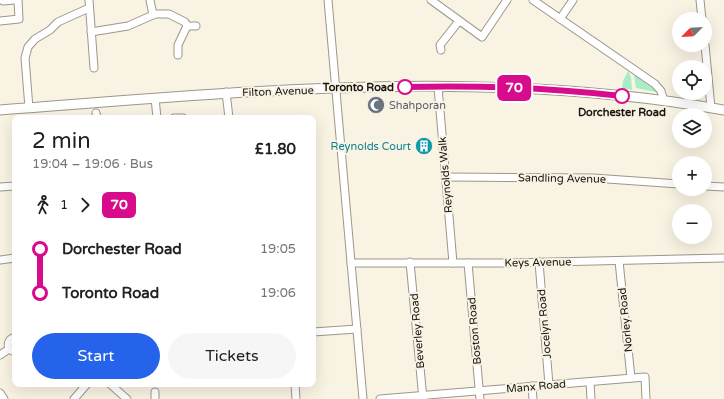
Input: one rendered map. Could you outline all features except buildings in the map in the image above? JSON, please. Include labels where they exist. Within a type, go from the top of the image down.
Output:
[{"type":"street","points":[[3,1],[14,0]]},
{"type":"street","points":[[0,21],[19,19],[18,0]]},
{"type":"street","points":[[150,0],[153,15]]},
{"type":"street","points":[[328,0],[363,399]]},
{"type":"street","points":[[431,0],[482,36],[507,0]]},
{"type":"street","points":[[533,0],[655,84],[661,91],[664,101]]},
{"type":"street","points":[[560,19],[573,0]]},
{"type":"street","points":[[700,0],[701,12]]},
{"type":"street","points":[[29,108],[25,58],[28,47],[34,39],[48,32],[58,22],[89,4],[94,68]]},
{"type":"street","points":[[91,32],[128,26],[153,15],[170,14],[185,22],[187,26]]},
{"type":"street","points":[[438,46],[459,21]]},
{"type":"street","points":[[187,26],[196,26]]},
{"type":"street","points":[[178,55],[178,44],[187,26]]},
{"type":"street","points":[[705,52],[711,108]]},
{"type":"street","name":"Filton Avenue","points":[[0,110],[226,92],[438,87],[559,90],[664,101],[711,108]]},
{"type":"street","name":"Reynolds Walk","points":[[438,87],[453,263]]},
{"type":"street","points":[[226,92],[229,115]]},
{"type":"street","points":[[155,98],[157,115]]},
{"type":"street","name":"Filton Avenue","points":[[712,108],[724,110]]},
{"type":"street","name":"Sandling Avenue","points":[[446,177],[592,178],[672,184]]},
{"type":"street","points":[[0,187],[12,186]]},
{"type":"street","points":[[712,186],[724,187]]},
{"type":"street","points":[[0,260],[12,258]]},
{"type":"street","name":"Keys Avenue","points":[[351,263],[619,261],[724,258]]},
{"type":"street","name":"Norley Road","points":[[619,261],[631,378]]},
{"type":"street","name":"Beverley Road","points":[[410,262],[423,397]]},
{"type":"street","name":"Jocelyn Road","points":[[539,262],[549,385]]},
{"type":"street","name":"Boston Road","points":[[468,263],[480,399]]},
{"type":"street","points":[[316,332],[357,329]]},
{"type":"street","points":[[0,356],[12,351],[8,342],[12,339]]},
{"type":"street","name":"Manx Road","points":[[380,399],[423,397],[645,377],[646,399]]},
{"type":"street","points":[[590,382],[591,399]]},
{"type":"street","points":[[532,386],[533,399]]},
{"type":"street","points":[[74,399],[84,387]]},
{"type":"street","points":[[113,387],[127,399]]},
{"type":"street","points":[[295,387],[296,399]]},
{"type":"street","points":[[0,393],[4,399]]},
{"type":"green space","points":[[628,71],[631,77],[632,90],[622,88],[623,81]]},
{"type":"green space","points":[[634,75],[654,89],[656,92],[636,88]]},
{"type":"bus line","name":"70","points":[[405,87],[487,87],[559,90],[622,96]]},
{"type":"place","name":"Toronto Road","points":[[405,87]]},
{"type":"place","name":"Dorchester Road","points":[[622,96]]},
{"type":"place","name":"Shahporan","points":[[376,105]]},
{"type":"place","name":"Reynolds Court","points":[[424,146]]}]
